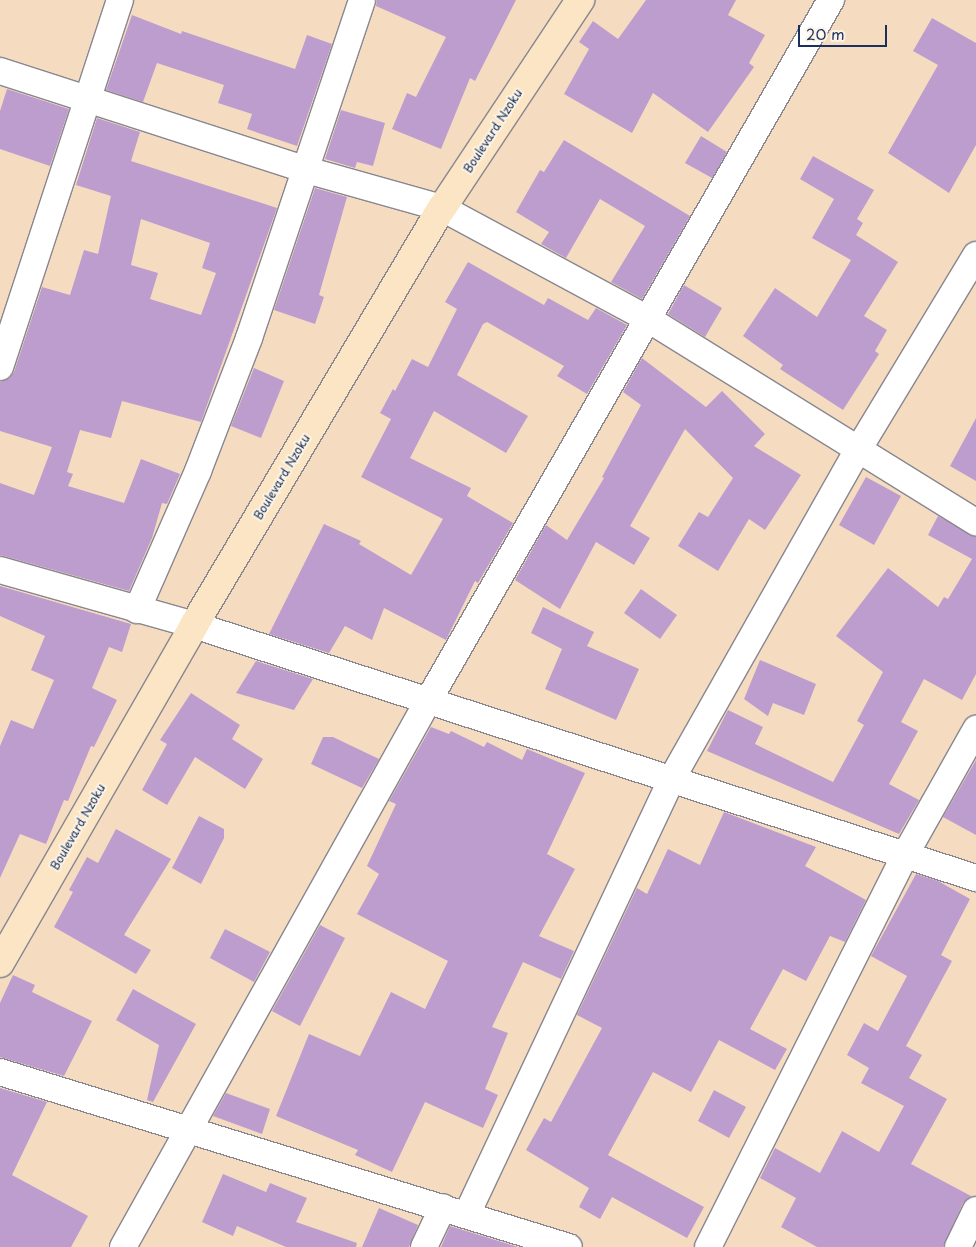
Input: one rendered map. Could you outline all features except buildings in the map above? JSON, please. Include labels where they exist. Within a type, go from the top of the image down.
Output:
[{"type":"street","points":[[0,367],[120,0]]},
{"type":"street","points":[[137,610],[198,470],[249,338],[362,0]]},
{"type":"street","name":"Boulevard Nzoku","points":[[0,963],[194,625],[442,208],[580,0]]},
{"type":"street","points":[[123,1247],[428,701],[831,0]]},
{"type":"street","points":[[0,71],[304,169],[442,208],[648,319],[976,522]]},
{"type":"street","points":[[424,1247],[455,1210],[670,780],[858,450],[976,255]]},
{"type":"street","points":[[0,570],[194,625],[976,878]]},
{"type":"street","points":[[708,1247],[905,855],[976,729]]},
{"type":"street","points":[[0,1072],[455,1210],[569,1247]]},
{"type":"street","points":[[958,1247],[976,1210]]}]
